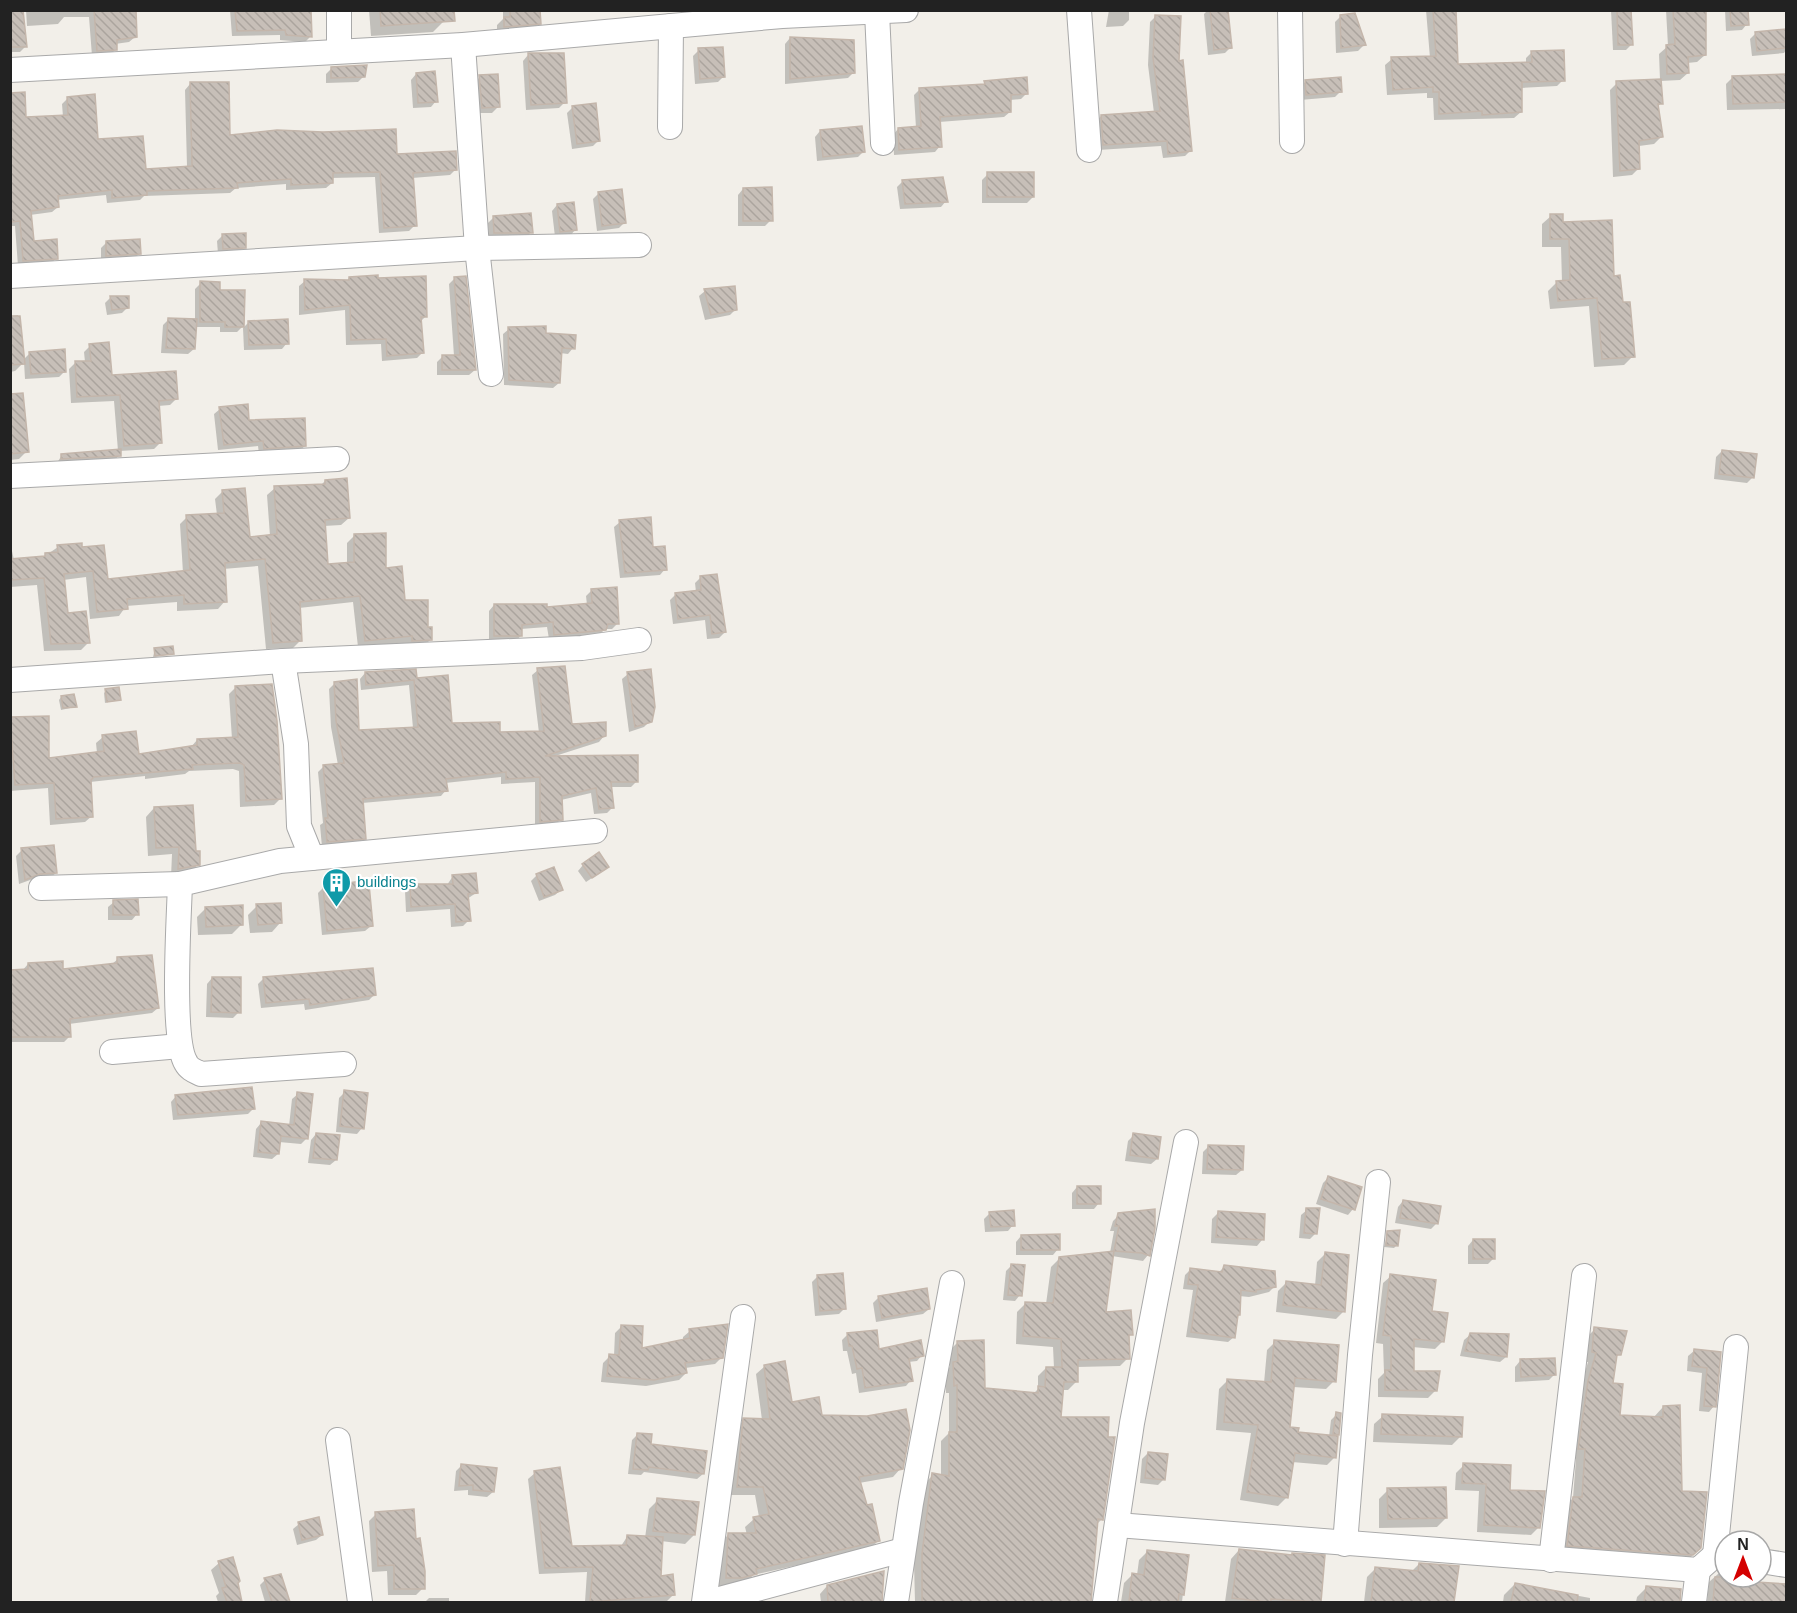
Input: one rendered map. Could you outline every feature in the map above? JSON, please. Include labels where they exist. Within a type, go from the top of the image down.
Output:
[{"type":"street","points":[[339,10],[339,50]]},
{"type":"street","points":[[10,70],[339,50],[464,45],[671,26],[782,13],[906,10]]},
{"type":"street","points":[[1079,10],[1089,150]]},
{"type":"street","points":[[1290,10],[1292,141]]},
{"type":"street","points":[[877,12],[884,142]]},
{"type":"street","points":[[670,127],[671,26]]},
{"type":"street","points":[[464,45],[477,248],[491,374]]},
{"type":"street","points":[[10,276],[477,248],[639,245]]},
{"type":"street","points":[[10,476],[337,459]]},
{"type":"street","points":[[10,680],[283,661],[582,648],[639,640]]},
{"type":"street","points":[[283,661],[296,744],[299,826],[312,858]]},
{"type":"street","points":[[280,861],[299,826]]},
{"type":"street","points":[[41,888],[180,884],[280,861],[595,831]]},
{"type":"street","points":[[180,884],[177,951],[180,1046],[185,1063],[201,1074],[344,1064]]},
{"type":"street","points":[[112,1052],[180,1046]]},
{"type":"street","points":[[1105,1602],[1132,1423],[1186,1142]]},
{"type":"street","points":[[1346,1544],[1360,1355],[1378,1182]]},
{"type":"street","points":[[1551,1560],[1584,1276]]},
{"type":"street","points":[[896,1602],[903,1551],[952,1282]]},
{"type":"street","points":[[743,1317],[706,1602],[903,1551]]},
{"type":"street","points":[[1716,1529],[1736,1347]]},
{"type":"street","points":[[338,1440],[360,1602]]},
{"type":"street","points":[[1117,1525],[1551,1560],[1713,1560],[1694,1602]]},
{"type":"building","points":[[23,10],[27,47],[10,47],[10,11]]},
{"type":"building","points":[[94,10],[136,10],[137,37],[117,40],[117,50],[97,51]]},
{"type":"building","points":[[235,10],[311,10],[312,37],[286,35],[285,30],[237,31]]},
{"type":"building","points":[[380,10],[454,10],[455,21],[381,26]]},
{"type":"building","points":[[510,10],[540,10],[541,24],[504,27],[504,17],[510,17]]},
{"type":"building","points":[[1210,10],[1228,10],[1232,48],[1214,50]]},
{"type":"building","points":[[1433,10],[1456,10],[1458,64],[1532,62],[1531,51],[1564,50],[1565,81],[1522,82],[1522,112],[1482,115],[1482,111],[1439,114],[1439,92],[1433,92],[1433,87],[1393,90],[1391,57],[1436,56]]},
{"type":"building","points":[[1617,10],[1631,10],[1633,45],[1618,45]]},
{"type":"building","points":[[1673,10],[1706,10],[1706,55],[1688,57],[1689,73],[1667,74],[1666,45],[1675,44]]},
{"type":"building","points":[[1730,10],[1748,10],[1749,25],[1731,26]]},
{"type":"building","points":[[1355,13],[1366,45],[1341,48],[1340,15]]},
{"type":"building","points":[[1155,15],[1181,16],[1179,61],[1183,60],[1192,151],[1168,154],[1167,141],[1103,145],[1101,115],[1160,111],[1153,58]]},
{"type":"building","points":[[1786,29],[1786,48],[1757,51],[1755,32]]},
{"type":"building","points":[[790,37],[854,40],[855,73],[790,79]]},
{"type":"building","points":[[723,47],[725,77],[700,79],[698,48]]},
{"type":"building","points":[[528,53],[564,53],[567,103],[531,105]]},
{"type":"building","points":[[367,65],[365,77],[331,78],[331,67]]},
{"type":"building","points":[[435,71],[438,102],[418,103],[416,73]]},
{"type":"building","points":[[498,74],[500,107],[482,108],[479,75]]},
{"type":"building","points":[[1786,74],[1786,102],[1733,104],[1732,76]]},
{"type":"building","points":[[1027,77],[1028,94],[1011,95],[1011,112],[940,117],[942,147],[899,150],[898,128],[921,126],[919,88],[985,84],[984,81]]},
{"type":"building","points":[[1341,77],[1342,92],[1306,95],[1305,80]]},
{"type":"building","points":[[1661,79],[1663,104],[1658,104],[1663,137],[1639,141],[1640,169],[1620,171],[1616,81]]},
{"type":"building","points":[[190,82],[229,82],[230,135],[277,130],[323,132],[396,129],[397,154],[456,151],[457,170],[413,173],[417,226],[384,228],[380,172],[333,173],[333,183],[291,185],[291,179],[237,183],[238,188],[147,191],[147,195],[112,198],[112,190],[58,196],[59,207],[31,211],[34,241],[57,239],[58,259],[23,261],[20,221],[12,222],[10,209],[10,93],[25,92],[26,117],[68,115],[67,97],[95,94],[98,139],[143,136],[146,169],[192,166]]},
{"type":"building","points":[[596,103],[600,141],[577,144],[572,106]]},
{"type":"building","points":[[862,126],[865,152],[823,157],[820,130]]},
{"type":"building","points":[[987,172],[1034,172],[1034,197],[987,197]]},
{"type":"building","points":[[943,177],[948,202],[905,204],[902,180]]},
{"type":"building","points":[[772,187],[773,221],[743,221],[743,188]]},
{"type":"building","points":[[622,189],[626,223],[602,226],[598,192]]},
{"type":"building","points":[[574,202],[577,230],[560,232],[557,204]]},
{"type":"building","points":[[531,213],[533,233],[494,233],[493,216]]},
{"type":"building","points":[[1550,214],[1563,214],[1563,222],[1612,220],[1614,276],[1620,275],[1623,302],[1630,302],[1635,357],[1602,359],[1597,298],[1558,301],[1556,281],[1570,280],[1569,239],[1550,239]]},
{"type":"building","points":[[246,233],[246,248],[223,249],[222,234]]},
{"type":"building","points":[[140,239],[141,254],[106,256],[106,241]]},
{"type":"building","points":[[378,275],[378,278],[426,276],[427,317],[421,317],[424,353],[387,356],[386,339],[351,340],[350,305],[305,310],[304,279],[349,280],[349,277]]},
{"type":"building","points":[[466,276],[476,370],[442,370],[442,355],[460,355],[454,277]]},
{"type":"building","points":[[200,281],[220,282],[220,290],[245,290],[244,327],[225,327],[225,322],[200,322]]},
{"type":"building","points":[[735,286],[737,310],[711,315],[704,289]]},
{"type":"building","points":[[110,296],[129,296],[129,308],[112,310]]},
{"type":"building","points":[[10,316],[20,316],[25,364],[10,365]]},
{"type":"building","points":[[168,318],[197,319],[195,349],[166,348]]},
{"type":"building","points":[[288,319],[289,344],[249,345],[248,321]]},
{"type":"building","points":[[546,326],[546,333],[576,335],[575,349],[562,348],[560,383],[509,380],[508,327]]},
{"type":"building","points":[[109,342],[112,375],[176,371],[178,399],[159,401],[162,443],[124,446],[120,395],[77,397],[75,361],[91,361],[89,344]]},
{"type":"building","points":[[65,349],[66,372],[31,374],[29,352]]},
{"type":"building","points":[[23,393],[29,452],[10,454],[10,394]]},
{"type":"building","points":[[248,404],[249,420],[305,418],[306,446],[264,449],[263,441],[224,445],[219,407]]},
{"type":"building","points":[[121,449],[121,456],[61,459],[61,454]]},
{"type":"building","points":[[1722,450],[1757,454],[1754,478],[1719,474]]},
{"type":"building","points":[[347,478],[350,518],[325,520],[328,564],[354,562],[354,534],[386,533],[386,568],[402,566],[405,600],[428,600],[428,627],[432,627],[432,640],[412,641],[412,636],[365,641],[360,596],[300,602],[302,641],[273,643],[265,559],[225,563],[227,602],[184,604],[184,595],[127,599],[128,609],[97,612],[93,571],[64,574],[68,613],[86,611],[90,643],[51,644],[44,578],[10,580],[10,559],[45,556],[45,553],[58,552],[57,545],[82,543],[82,547],[104,545],[108,579],[190,570],[186,515],[224,513],[222,490],[245,488],[250,537],[277,534],[274,486],[325,484],[325,480]]},
{"type":"building","points":[[651,517],[653,547],[665,546],[667,570],[625,573],[619,520]]},
{"type":"building","points":[[717,574],[726,632],[712,634],[710,615],[678,619],[675,593],[701,590],[700,576]]},
{"type":"building","points":[[617,587],[619,624],[608,624],[606,630],[554,635],[553,622],[522,625],[522,636],[494,636],[494,604],[547,604],[547,607],[592,603],[591,589]]},
{"type":"building","points":[[173,646],[174,654],[155,656],[154,648]]},
{"type":"building","points":[[565,666],[572,724],[606,722],[606,736],[545,756],[638,755],[638,782],[611,782],[614,808],[599,809],[596,788],[562,796],[563,820],[540,822],[540,777],[506,779],[506,772],[446,779],[448,791],[363,799],[366,839],[327,842],[325,818],[328,818],[323,765],[344,763],[336,721],[334,682],[357,679],[359,730],[418,727],[414,680],[366,685],[365,672],[416,669],[417,678],[448,675],[452,723],[500,722],[500,732],[544,731],[537,668]]},
{"type":"building","points":[[651,669],[655,707],[652,722],[635,727],[627,672]]},
{"type":"building","points":[[272,684],[282,799],[246,801],[244,765],[240,763],[192,765],[193,769],[94,777],[91,780],[93,817],[56,819],[54,783],[15,785],[10,717],[49,716],[49,758],[104,751],[102,735],[136,731],[139,754],[197,745],[197,739],[238,737],[235,686]]},
{"type":"building","points":[[119,687],[121,700],[107,702],[105,689]]},
{"type":"building","points":[[74,694],[77,707],[63,708],[61,696]]},
{"type":"building","points":[[193,805],[196,851],[200,851],[200,865],[178,869],[179,847],[156,848],[154,807]]},
{"type":"building","points":[[54,845],[57,873],[40,874],[25,880],[21,848]]},
{"type":"building","points":[[599,852],[609,867],[592,878],[582,864]]},
{"type":"building","points":[[554,867],[563,890],[544,897],[536,874]]},
{"type":"building","points":[[476,873],[478,893],[468,894],[471,921],[456,922],[455,904],[411,907],[410,884],[453,884],[452,875]]},
{"type":"building","points":[[363,881],[369,884],[373,926],[327,931],[323,886]]},
{"type":"building","points":[[138,899],[139,915],[113,915],[113,900]]},
{"type":"building","points":[[281,903],[282,923],[258,925],[256,904]]},
{"type":"building","points":[[243,905],[243,925],[206,927],[205,907]]},
{"type":"building","points":[[152,955],[159,1008],[70,1019],[71,1037],[10,1037],[10,970],[28,969],[28,963],[63,961],[63,969],[117,963],[117,957]]},
{"type":"building","points":[[373,968],[376,995],[310,1005],[309,999],[266,1003],[263,977]]},
{"type":"building","points":[[212,977],[241,977],[241,1013],[211,1012]]},
{"type":"building","points":[[252,1087],[255,1109],[178,1115],[175,1095]]},
{"type":"building","points":[[344,1090],[368,1093],[364,1129],[340,1126]]},
{"type":"building","points":[[297,1092],[313,1094],[308,1139],[281,1136],[279,1154],[258,1152],[261,1121],[294,1125]]},
{"type":"building","points":[[316,1133],[340,1135],[337,1160],[313,1158]]},
{"type":"building","points":[[1133,1133],[1161,1137],[1158,1159],[1130,1155]]},
{"type":"building","points":[[1208,1145],[1244,1146],[1243,1170],[1207,1169]]},
{"type":"building","points":[[1328,1176],[1362,1187],[1355,1210],[1321,1199]]},
{"type":"building","points":[[1077,1186],[1101,1186],[1101,1204],[1077,1204]]},
{"type":"building","points":[[1403,1200],[1441,1206],[1438,1224],[1400,1218]]},
{"type":"building","points":[[1306,1208],[1320,1208],[1317,1234],[1304,1233]]},
{"type":"building","points":[[1155,1209],[1155,1228],[1150,1256],[1142,1253],[1114,1251],[1119,1226],[1115,1226],[1118,1213]]},
{"type":"building","points":[[1014,1210],[1015,1226],[991,1227],[989,1212]]},
{"type":"building","points":[[1218,1211],[1265,1214],[1264,1240],[1216,1237]]},
{"type":"building","points":[[1400,1230],[1398,1246],[1386,1245],[1387,1231]]},
{"type":"building","points":[[1060,1234],[1060,1250],[1021,1250],[1021,1235]]},
{"type":"building","points":[[1473,1239],[1495,1239],[1495,1259],[1473,1259]]},
{"type":"building","points":[[1114,1251],[1106,1312],[1131,1310],[1133,1335],[1129,1335],[1130,1359],[1078,1360],[1078,1382],[1064,1382],[1061,1417],[1109,1417],[1108,1437],[1115,1437],[1103,1520],[1098,1519],[1091,1602],[922,1602],[922,1554],[932,1473],[949,1476],[949,1432],[957,1432],[957,1385],[954,1386],[953,1362],[958,1361],[957,1341],[984,1340],[985,1388],[1038,1393],[1038,1386],[1045,1387],[1046,1367],[1062,1367],[1061,1339],[1023,1336],[1025,1302],[1053,1303],[1059,1257]]},
{"type":"building","points":[[1325,1252],[1349,1255],[1345,1312],[1283,1305],[1286,1281],[1321,1285]]},
{"type":"building","points":[[1011,1264],[1025,1265],[1022,1296],[1008,1295]]},
{"type":"building","points":[[1224,1265],[1275,1271],[1276,1287],[1256,1290],[1256,1292],[1241,1290],[1240,1315],[1238,1315],[1235,1338],[1191,1332],[1198,1285],[1188,1284],[1190,1268],[1222,1272]]},
{"type":"building","points":[[843,1273],[846,1309],[820,1311],[817,1275]]},
{"type":"building","points":[[1390,1274],[1436,1280],[1432,1311],[1448,1313],[1444,1342],[1414,1339],[1414,1371],[1440,1371],[1437,1391],[1385,1390],[1385,1370],[1391,1370],[1391,1336],[1383,1335]]},
{"type":"building","points":[[927,1288],[930,1309],[882,1318],[878,1296]]},
{"type":"building","points":[[728,1324],[723,1358],[685,1363],[687,1373],[654,1380],[607,1376],[609,1354],[619,1355],[621,1325],[643,1326],[642,1348],[690,1338],[689,1329]]},
{"type":"building","points":[[1594,1327],[1627,1331],[1621,1355],[1617,1355],[1613,1383],[1623,1384],[1620,1415],[1663,1417],[1663,1406],[1680,1405],[1682,1491],[1707,1492],[1701,1548],[1693,1555],[1567,1546],[1573,1497],[1582,1497],[1585,1449],[1578,1449],[1588,1381],[1596,1353],[1592,1352]]},
{"type":"building","points":[[877,1330],[879,1349],[921,1340],[924,1356],[909,1359],[913,1381],[865,1388],[862,1368],[857,1369],[847,1333]]},
{"type":"building","points":[[1470,1333],[1509,1334],[1507,1357],[1465,1351]]},
{"type":"building","points":[[1274,1340],[1339,1345],[1336,1382],[1295,1378],[1290,1427],[1299,1428],[1298,1432],[1338,1436],[1336,1458],[1295,1453],[1288,1498],[1247,1492],[1258,1425],[1224,1422],[1227,1379],[1271,1382]]},
{"type":"building","points":[[1694,1349],[1721,1352],[1716,1407],[1704,1406],[1707,1368],[1692,1366]]},
{"type":"building","points":[[1555,1358],[1556,1375],[1521,1377],[1520,1359]]},
{"type":"building","points":[[785,1361],[792,1402],[819,1397],[822,1415],[867,1416],[906,1409],[910,1430],[903,1469],[859,1477],[867,1505],[872,1504],[880,1541],[756,1569],[757,1574],[742,1578],[726,1578],[728,1533],[756,1533],[753,1517],[769,1514],[763,1487],[737,1487],[743,1418],[770,1419],[764,1365]]},
{"type":"building","points":[[1336,1412],[1341,1413],[1339,1435],[1333,1434]]},
{"type":"building","points":[[1382,1414],[1463,1417],[1462,1437],[1381,1434]]},
{"type":"building","points":[[637,1433],[652,1434],[651,1444],[707,1451],[704,1474],[649,1467],[648,1470],[633,1469]]},
{"type":"building","points":[[1148,1452],[1168,1454],[1165,1480],[1145,1478]]},
{"type":"building","points":[[1463,1463],[1511,1465],[1510,1490],[1545,1491],[1540,1528],[1484,1525],[1486,1484],[1462,1483]]},
{"type":"building","points":[[461,1464],[497,1468],[494,1492],[473,1490],[473,1485],[459,1486]]},
{"type":"building","points":[[560,1467],[572,1546],[626,1545],[627,1535],[663,1537],[661,1576],[673,1574],[675,1595],[590,1602],[593,1567],[545,1568],[534,1471]]},
{"type":"building","points":[[1446,1487],[1447,1518],[1388,1519],[1387,1488]]},
{"type":"building","points":[[657,1498],[699,1502],[695,1535],[653,1531]]},
{"type":"building","points":[[414,1509],[416,1539],[420,1538],[425,1571],[425,1589],[394,1589],[394,1565],[378,1566],[375,1512]]},
{"type":"building","points":[[319,1517],[323,1535],[302,1540],[298,1522]]},
{"type":"building","points":[[1239,1549],[1292,1555],[1292,1553],[1325,1555],[1321,1602],[1271,1599],[1271,1602],[1267,1602],[1232,1598]]},
{"type":"building","points":[[1147,1550],[1189,1555],[1184,1595],[1179,1594],[1178,1602],[1129,1602],[1132,1573],[1144,1575]]},
{"type":"building","points":[[233,1557],[240,1581],[238,1583],[242,1602],[227,1602],[222,1588],[226,1587],[218,1561]]},
{"type":"building","points":[[1419,1563],[1459,1566],[1454,1602],[1371,1602],[1375,1567],[1418,1571]]},
{"type":"building","points":[[884,1571],[882,1602],[828,1602],[827,1585]]},
{"type":"building","points":[[281,1574],[290,1602],[272,1602],[264,1578]]},
{"type":"building","points":[[1515,1583],[1578,1595],[1577,1602],[1511,1602]]},
{"type":"building","points":[[1773,1583],[1786,1584],[1786,1602],[1713,1602],[1714,1589],[1773,1589]]},
{"type":"building","points":[[1646,1586],[1681,1589],[1680,1602],[1644,1602]]},
{"type":"place","name":"buildings","points":[[336,908]]}]
